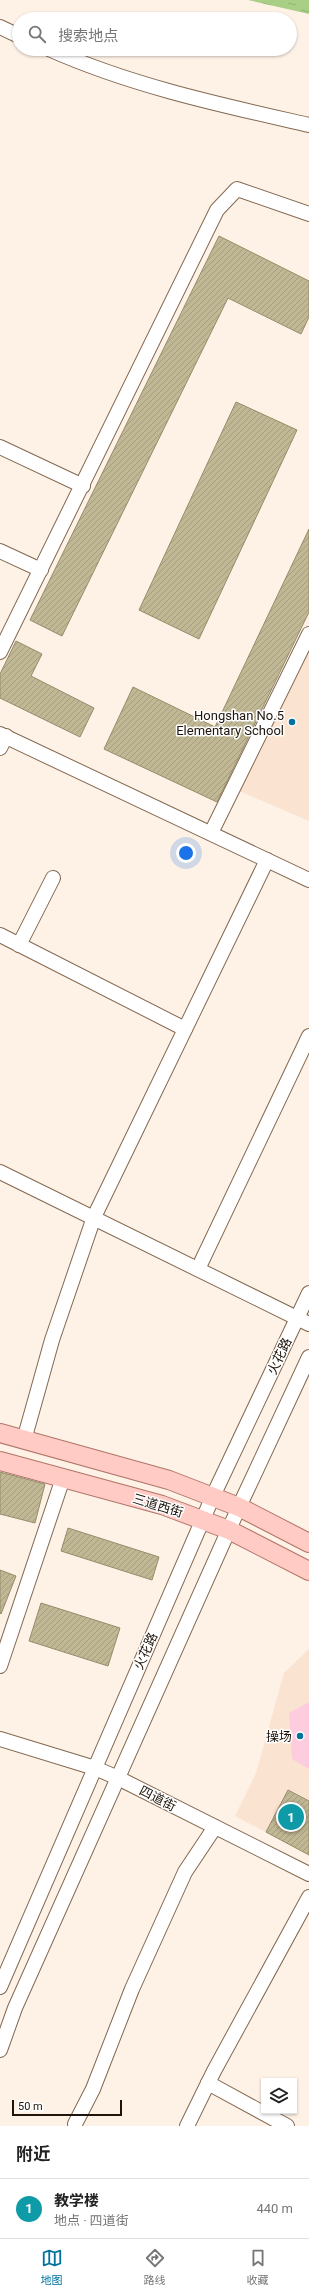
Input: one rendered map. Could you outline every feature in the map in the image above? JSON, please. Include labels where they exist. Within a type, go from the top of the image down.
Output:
[{"type":"main road","points":[[0,1433],[169,1480],[239,1507],[309,1543]]},
{"type":"main road","name":"三道西街","points":[[0,1461],[162,1505],[229,1530],[309,1571]]},
{"type":"street","points":[[0,27],[12,33]]},
{"type":"street","points":[[67,56],[133,81],[195,99],[309,125]]},
{"type":"street","points":[[0,652],[83,486],[217,210],[237,189],[309,214]]},
{"type":"street","points":[[0,447],[83,486]]},
{"type":"street","points":[[0,551],[41,570]]},
{"type":"street","points":[[211,833],[309,634]]},
{"type":"street","points":[[2,739],[211,833],[309,880]]},
{"type":"street","points":[[24,1440],[52,1340],[94,1217],[267,860]]},
{"type":"street","points":[[19,945],[53,878]]},
{"type":"street","points":[[0,935],[185,1029]]},
{"type":"street","points":[[198,1269],[309,1036]]},
{"type":"street","points":[[0,1172],[303,1321]]},
{"type":"street","name":"火花路","points":[[0,1987],[213,1496],[303,1321],[309,1293]]},
{"type":"street","points":[[0,2050],[15,2008],[239,1507],[309,1357]]},
{"type":"street","points":[[0,1666],[63,1478]]},
{"type":"street","name":"四道街","points":[[0,1739],[95,1768],[118,1778],[309,1874]]},
{"type":"street","points":[[75,2124],[93,2089],[132,1989],[185,1872],[215,1827]]},
{"type":"street","points":[[187,2126],[208,2083],[309,1897]]},
{"type":"street","points":[[208,2083],[287,2126]]},
{"type":"shaded area","name":"Hongshan No.5 Elementary School","points":[[309,652],[309,821],[239,791]]},
{"type":"shaded area","points":[[309,1649],[309,1855],[235,1816],[256,1773],[284,1673]]},
{"type":"shaded area","name":"操场","points":[[309,1702],[309,1769],[292,1759],[289,1713]]},
{"type":"water","points":[[248,0],[309,0],[309,14]]},
{"type":"building","points":[[219,236],[309,281],[309,317],[301,334],[228,298],[62,636],[30,620]]},
{"type":"building","points":[[236,402],[297,430],[199,639],[139,610]]},
{"type":"building","points":[[309,529],[309,612],[217,802],[104,749],[133,687],[215,727]]},
{"type":"building","points":[[16,641],[42,654],[31,676],[94,708],[80,737],[0,698],[0,674]]},
{"type":"building","points":[[0,1472],[45,1484],[35,1523],[0,1514]]},
{"type":"building","points":[[68,1528],[159,1557],[152,1580],[61,1551]]},
{"type":"building","points":[[0,1570],[16,1576],[1,1614],[0,1613]]},
{"type":"building","points":[[41,1603],[120,1628],[108,1666],[29,1641]]},
{"type":"building","points":[[288,1790],[309,1801],[309,1855],[266,1832]]},
{"type":"place","name":"Hongshan No.5 Elementary School","points":[[292,722]]},
{"type":"place","name":"操场","points":[[300,1736]]},
{"type":"place","name":"教学楼","points":[[291,1817]]}]
